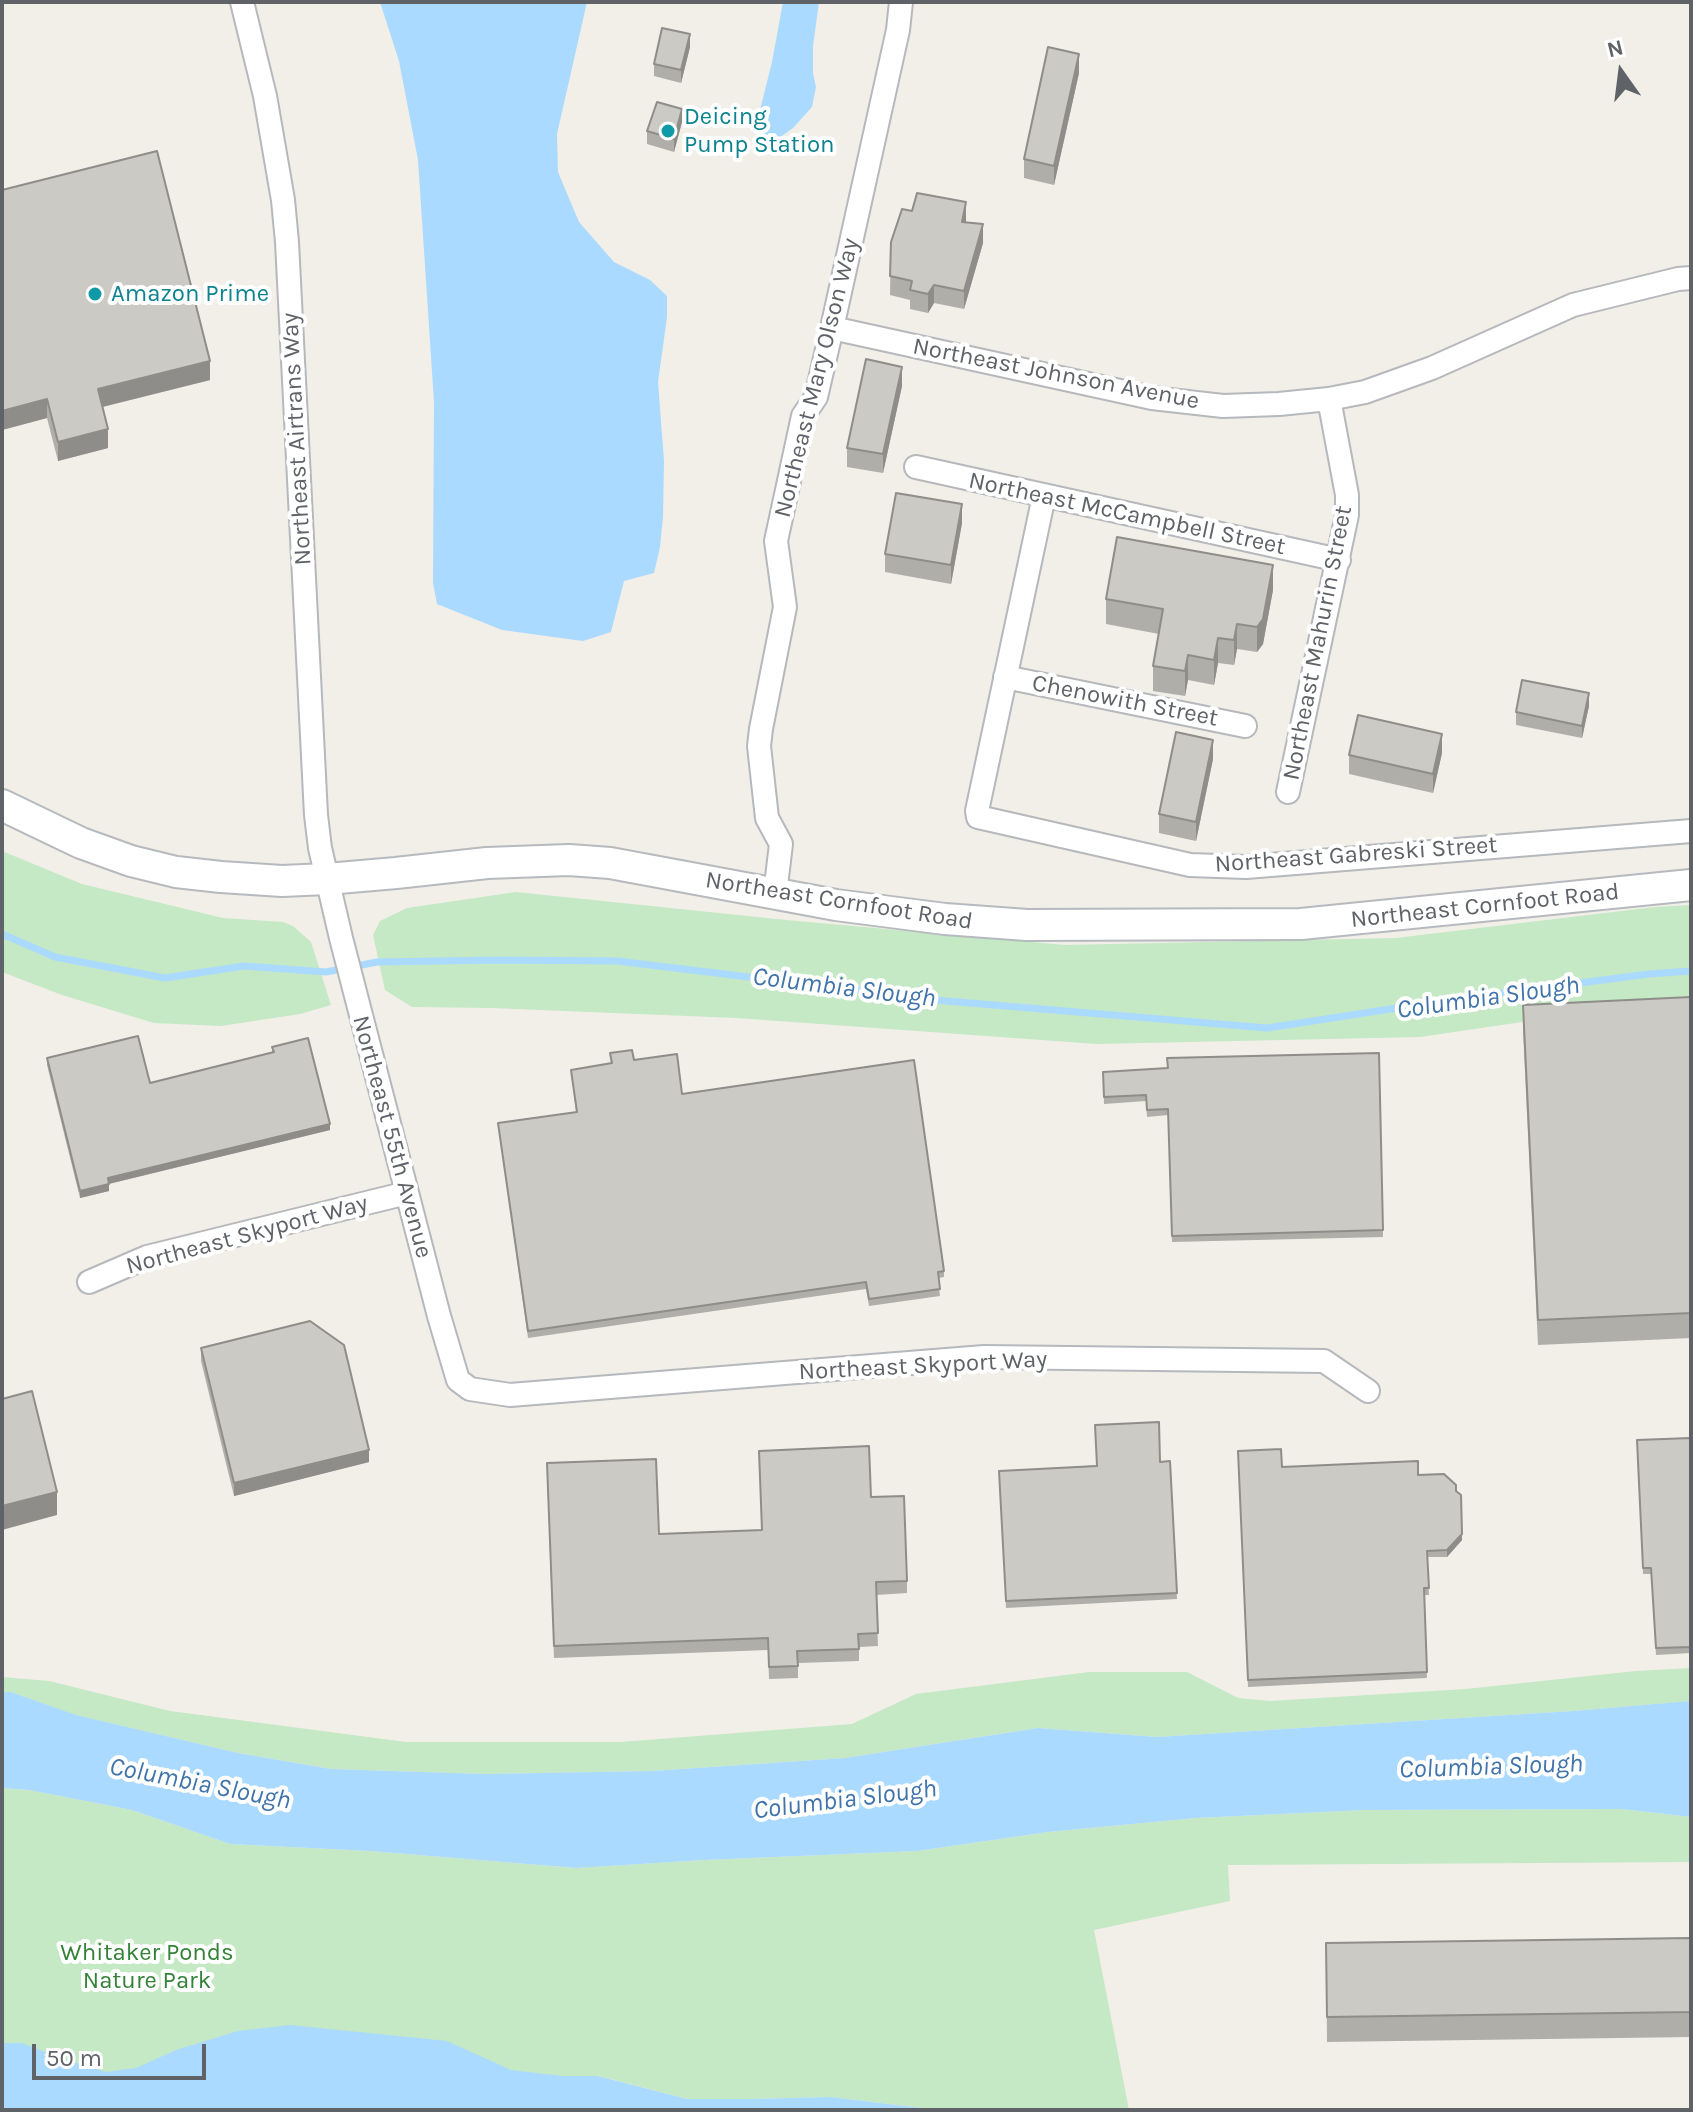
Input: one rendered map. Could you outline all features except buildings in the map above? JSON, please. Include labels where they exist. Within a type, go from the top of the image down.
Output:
[{"type":"street","name":"Northeast Airtrans Way","points":[[242,2],[265,96],[283,200],[316,815],[327,879]]},
{"type":"street","name":"Northeast Mary Olson Way","points":[[775,894],[781,844],[767,818],[759,746],[785,607],[776,541],[803,416],[816,397],[898,30],[901,2]]},
{"type":"street","name":"Northeast Johnson Avenue","points":[[832,328],[1167,400],[1223,406],[1279,404],[1365,392],[1432,368],[1573,305],[1691,278]]},
{"type":"street","name":"Northeast Mahurin Street","points":[[1288,792],[1347,515],[1347,495],[1329,399]]},
{"type":"street","name":"Northeast McCampbell Street","points":[[916,467],[1339,560]]},
{"type":"street","points":[[1005,677],[1044,496]]},
{"type":"street","name":"Chenowith Street","points":[[1005,677],[1245,726]]},
{"type":"street","name":"Northeast Gabreski Street","points":[[1005,677],[978,817],[1190,865],[1246,867],[1691,831]]},
{"type":"street","name":"Northeast Cornfoot Road","points":[[2,805],[81,843],[176,872],[249,880],[327,879],[487,863],[569,860],[610,863],[888,912],[983,923],[1245,926],[1342,922],[1691,885]]},
{"type":"street","name":"Northeast 55th Avenue","points":[[327,879],[453,1370],[458,1380],[470,1389]]},
{"type":"street","name":"Northeast Skyport Way","points":[[89,1282],[147,1257],[407,1193]]},
{"type":"street","name":"Northeast Skyport Way","points":[[470,1389],[510,1395],[984,1357],[1324,1361],[1368,1391]]},
{"type":"green space","points":[[2,851],[82,884],[223,918],[283,922],[293,926],[311,942],[331,1005],[300,1014],[221,1026],[154,1023],[62,995],[2,972]]},
{"type":"green space","points":[[516,892],[1065,945],[1396,938],[1691,905],[1691,1006],[1624,1007],[1420,1037],[1097,1044],[737,1018],[412,1007],[385,990],[373,935],[380,921],[407,908]]},
{"type":"green space","points":[[1691,1668],[1691,1701],[1682,1702],[1157,1737],[1038,1728],[845,1758],[652,1771],[484,1774],[331,1769],[238,1753],[75,1715],[11,1692],[2,1692],[2,1677],[49,1681],[170,1711],[406,1742],[621,1742],[852,1724],[916,1694],[1089,1672],[1187,1672],[1238,1698],[1270,1701],[1466,1689]]},
{"type":"green space","name":"Whitaker Ponds Nature Park","points":[[2,1788],[29,1790],[132,1810],[230,1844],[370,1851],[575,1868],[917,1851],[1048,1832],[1196,1818],[1365,1810],[1622,1809],[1691,1817],[1691,1862],[1228,1865],[1230,1901],[1094,1930],[1129,2110],[938,2110],[831,2097],[687,2099],[599,2076],[2,2110]]},
{"type":"water","points":[[380,2],[587,2],[557,134],[558,172],[579,222],[614,262],[650,280],[667,296],[658,382],[664,461],[660,547],[654,573],[624,581],[611,632],[583,641],[502,630],[437,604],[433,583],[434,402],[418,160],[399,61]]},
{"type":"water","points":[[783,2],[819,2],[813,46],[816,87],[812,107],[779,138],[762,134],[756,126]]},
{"type":"water","points":[[2,1692],[11,1692],[76,1715],[238,1753],[331,1769],[484,1774],[652,1771],[845,1758],[1038,1728],[1157,1737],[1691,1701],[1691,1817],[1622,1809],[1365,1810],[1196,1818],[1048,1832],[917,1851],[576,1868],[370,1851],[230,1844],[132,1810],[29,1790],[2,1788]]},
{"type":"water","points":[[290,2025],[447,2041],[511,2070],[562,2076],[598,2076],[687,2099],[831,2097],[938,2110],[2,2110],[2,2043],[22,2043],[106,2072],[136,2068],[176,2050],[238,2031]]},
{"type":"waterway","name":"Columbia Slough","points":[[2,934],[55,957],[165,978],[244,966],[326,972],[377,962],[617,961],[946,1001],[1267,1028],[1449,1000],[1691,971]]},
{"type":"place","name":"Deicing Pump Station","points":[[668,131]]},
{"type":"place","name":"Amazon Prime","points":[[95,294]]}]
